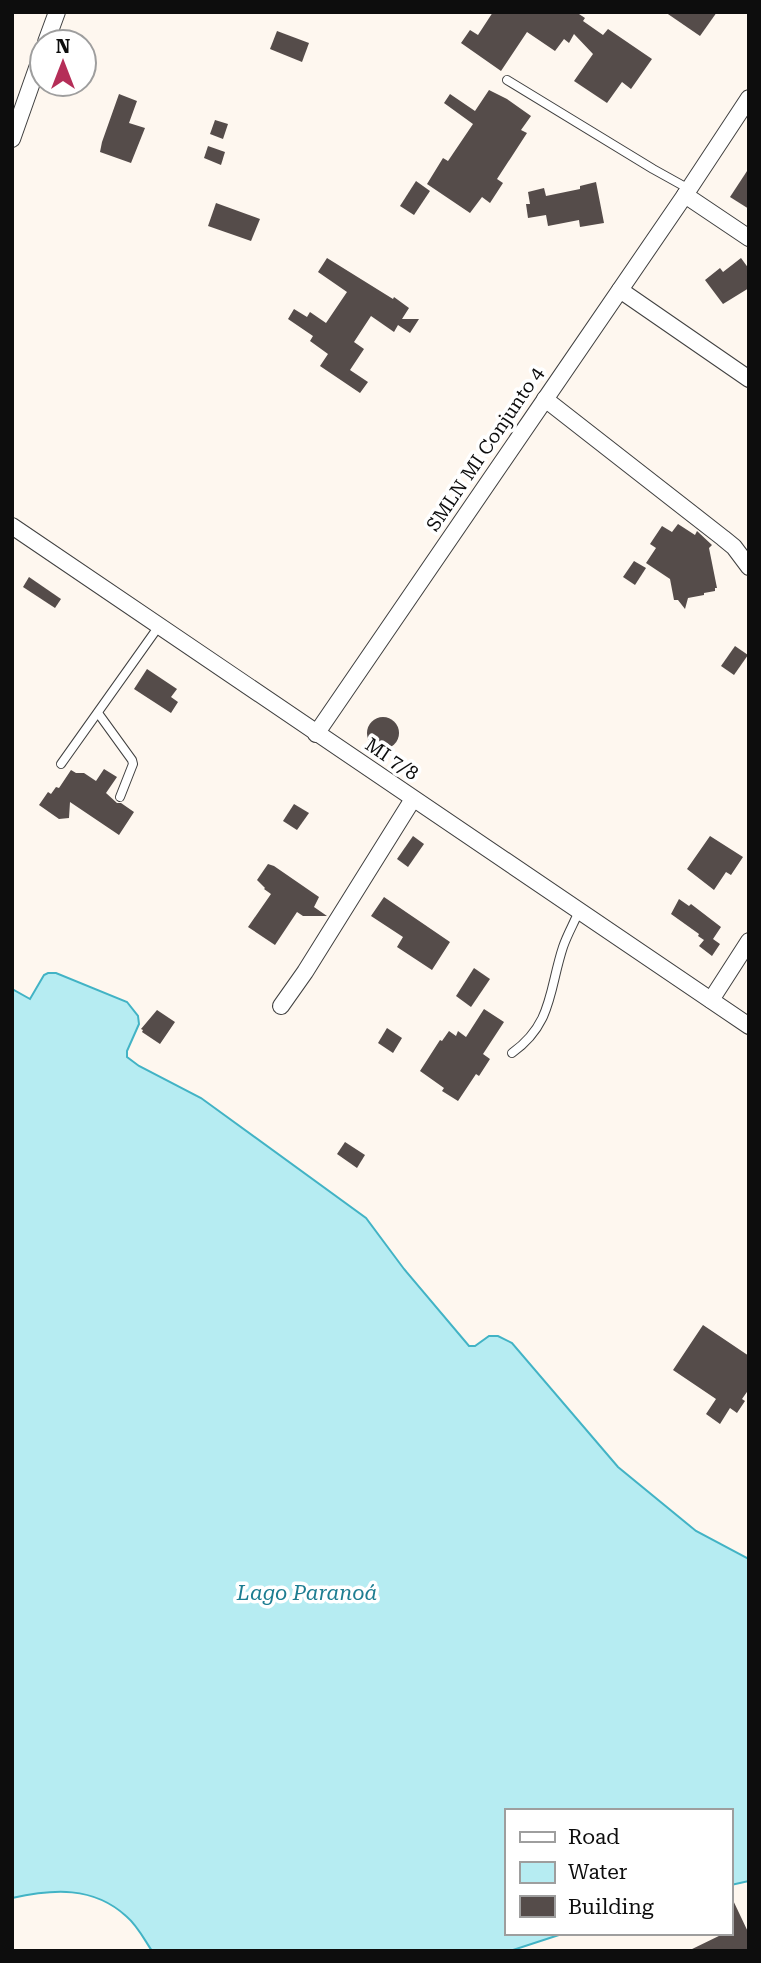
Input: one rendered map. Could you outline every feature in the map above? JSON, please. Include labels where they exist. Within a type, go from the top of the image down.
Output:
[{"type":"street","points":[[12,139],[28,94]]},
{"type":"street","name":"SMLN MI Conjunto 4","points":[[316,734],[749,98]]},
{"type":"street","points":[[687,192],[749,238]]},
{"type":"street","points":[[620,290],[749,380]]},
{"type":"street","points":[[545,399],[734,547],[749,567]]},
{"type":"street","name":"MI 7/8","points":[[12,526],[749,1026]]},
{"type":"street","points":[[281,1006],[413,799]]},
{"type":"street","points":[[710,1000],[749,941]]},
{"type":"lane","points":[[507,80],[687,192]]},
{"type":"lane","points":[[61,764],[159,626]]},
{"type":"lane","points":[[98,713],[132,760],[133,764],[120,797]]},
{"type":"lane","points":[[512,1053],[525,1044],[537,1030],[547,1011],[564,946],[579,911]]},
{"type":"water","name":"Lago Paranoá","points":[[56,973],[127,1002],[138,1016],[139,1024],[127,1057],[201,1098],[366,1218],[404,1269],[469,1346],[475,1346],[489,1336],[498,1336],[512,1343],[618,1467],[696,1531],[749,1559],[749,1881],[733,1885],[733,1809],[505,1809],[505,1935],[559,1935],[510,1951],[152,1951],[130,1920],[100,1899],[72,1892],[12,1898],[12,989],[30,999],[44,975]]},
{"type":"building","points":[[493,12],[576,12],[585,18],[583,21],[603,35],[608,29],[652,59],[631,89],[622,82],[607,103],[574,81],[593,54],[574,34],[569,43],[564,39],[555,51],[527,32],[501,71],[461,43],[470,30],[478,35]]},
{"type":"building","points":[[665,12],[717,12],[700,36]]},
{"type":"building","points":[[277,31],[309,43],[302,62],[270,49]]},
{"type":"building","points":[[489,90],[531,116],[521,130],[527,133],[497,179],[503,183],[490,203],[482,197],[470,213],[427,184],[443,158],[448,161],[473,124],[444,103],[450,94],[475,111]]},
{"type":"building","points":[[119,94],[137,101],[129,123],[145,128],[131,163],[100,152]]},
{"type":"building","points":[[215,120],[228,124],[223,139],[210,134]]},
{"type":"building","points":[[208,146],[225,152],[221,165],[204,158]]},
{"type":"building","points":[[749,168],[749,209],[730,197]]},
{"type":"building","points":[[416,181],[430,191],[414,215],[400,206]]},
{"type":"building","points":[[596,182],[604,223],[580,227],[579,220],[548,226],[546,215],[528,218],[528,192],[544,188],[546,196],[580,189],[580,186]]},
{"type":"building","points":[[216,203],[260,219],[251,241],[208,226]]},
{"type":"building","points":[[327,258],[409,308],[402,319],[419,319],[410,333],[398,325],[394,332],[371,316],[354,342],[364,349],[350,370],[368,382],[360,393],[320,366],[328,354],[310,341],[313,336],[288,319],[294,309],[307,317],[310,312],[326,323],[347,292],[318,272]]},
{"type":"building","points":[[741,258],[749,269],[749,288],[723,304],[705,280],[720,268],[723,272]]},
{"type":"building","points":[[678,524],[695,535],[697,531],[712,545],[709,548],[717,588],[704,595],[688,598],[685,609],[678,600],[674,600],[670,579],[646,563],[656,548],[650,544],[662,526],[672,532]]},
{"type":"building","points":[[634,561],[646,568],[635,585],[623,577]]},
{"type":"building","points":[[29,577],[61,599],[55,608],[23,587]]},
{"type":"building","points":[[735,646],[748,655],[734,675],[721,666]]},
{"type":"building","points":[[147,669],[177,689],[171,697],[178,702],[171,713],[134,689]]},
{"type":"building","points":[[383,717],[394,722],[399,733],[394,744],[383,749],[372,744],[367,733],[372,722]]},
{"type":"building","points":[[104,769],[117,777],[106,793],[134,812],[119,835],[70,802],[69,818],[59,819],[39,805],[48,792],[51,794],[56,787],[59,788],[71,770],[84,773],[96,781]]},
{"type":"building","points":[[294,804],[309,813],[297,830],[283,821]]},
{"type":"building","points":[[413,836],[424,844],[408,867],[397,859]]},
{"type":"building","points":[[710,836],[743,857],[731,875],[726,872],[714,890],[687,869]]},
{"type":"building","points":[[268,864],[319,897],[314,907],[327,916],[303,916],[297,912],[275,945],[248,927],[271,894],[257,880]]},
{"type":"building","points":[[384,897],[450,942],[432,970],[397,947],[403,937],[371,916]]},
{"type":"building","points":[[679,899],[689,906],[691,904],[721,927],[713,939],[720,944],[712,956],[699,946],[704,940],[699,934],[671,914]]},
{"type":"building","points":[[474,968],[490,979],[471,1007],[456,996]]},
{"type":"building","points":[[484,1009],[504,1022],[483,1054],[490,1059],[458,1101],[420,1071],[449,1031],[456,1036],[458,1031],[466,1037]]},
{"type":"building","points":[[157,1010],[175,1022],[160,1044],[141,1029]]},
{"type":"building","points":[[387,1028],[402,1038],[393,1053],[378,1043]]},
{"type":"building","points":[[345,1142],[365,1155],[357,1168],[337,1154]]},
{"type":"building","points":[[703,1325],[749,1356],[749,1389],[742,1399],[745,1401],[737,1413],[730,1408],[720,1424],[706,1414],[716,1399],[673,1370]]},
{"type":"building","points":[[733,1900],[749,1934],[749,1951],[688,1951],[721,1935],[733,1935]]}]
